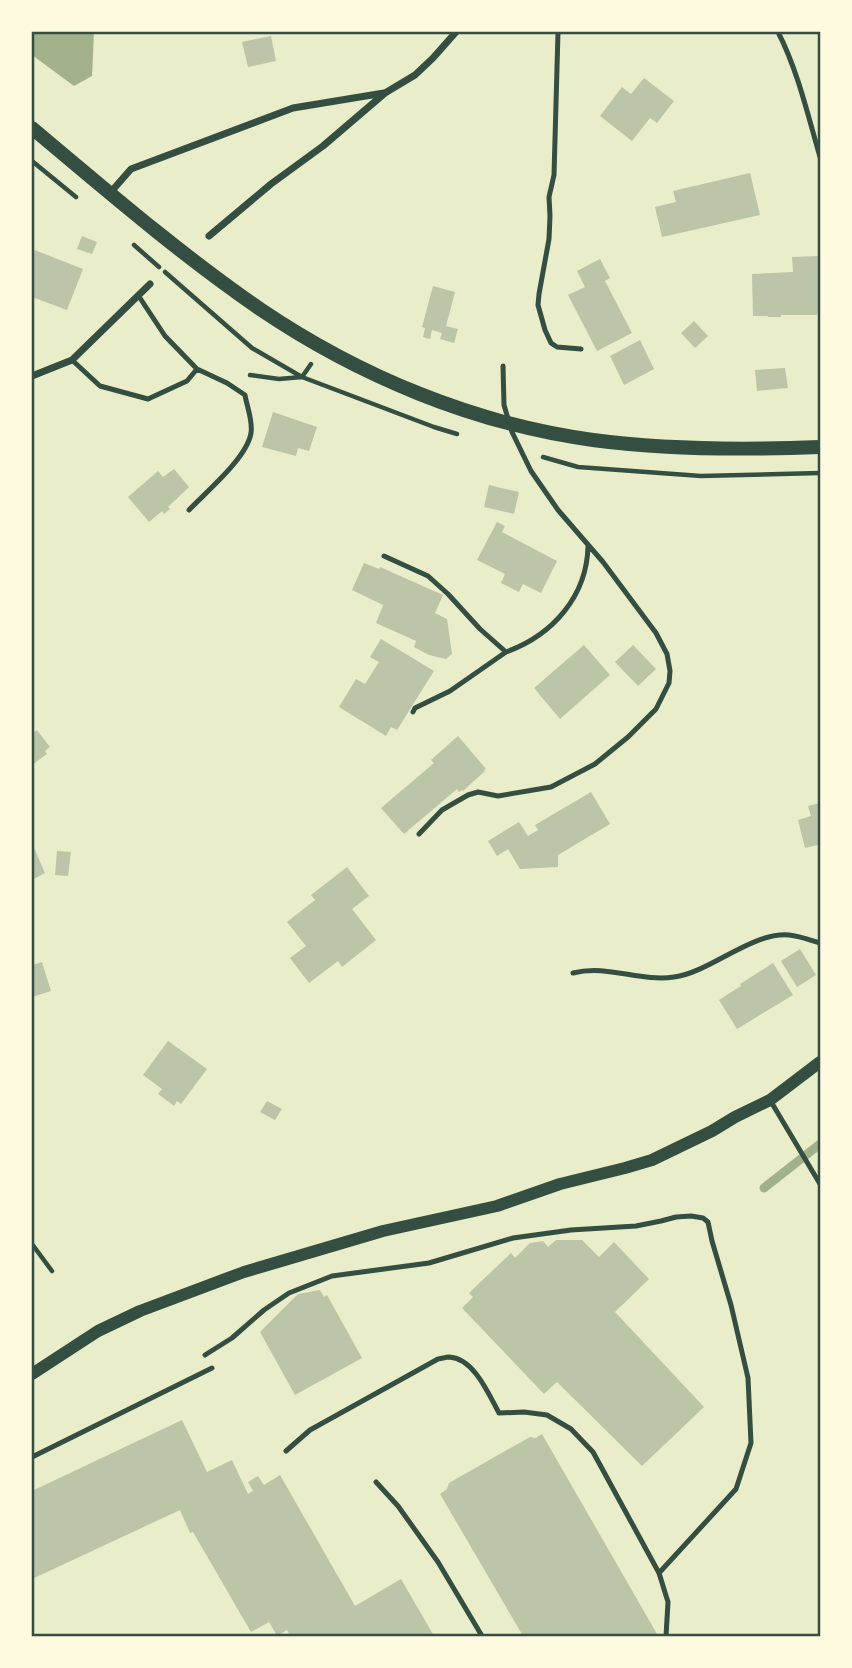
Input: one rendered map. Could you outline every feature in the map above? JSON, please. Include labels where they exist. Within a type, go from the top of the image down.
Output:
[{"type":"main road","points":[[32,128],[206,271],[261,310],[378,377],[419,394],[505,422],[593,440],[682,448],[821,447]]},
{"type":"street","points":[[209,236],[385,93],[415,75],[456,32]]},
{"type":"street","points":[[110,193],[131,169],[293,108],[385,93]]},
{"type":"street","points":[[32,376],[72,360],[150,284]]},
{"type":"street","points":[[32,1374],[98,1331],[192,1290],[244,1272],[383,1231],[497,1206],[560,1184],[643,1163],[770,1100],[821,1062]]},
{"type":"lane","points":[[558,32],[554,175],[549,197],[549,239],[538,305],[551,342],[557,346],[581,349]]},
{"type":"lane","points":[[778,32],[784,42],[821,158]]},
{"type":"lane","points":[[138,295],[165,336],[197,369],[227,383],[244,396],[252,432],[248,443],[241,456],[189,510]]},
{"type":"lane","points":[[72,360],[100,386],[148,399],[187,381],[197,369]]},
{"type":"lane","points":[[419,834],[442,810],[468,795],[478,792],[498,796],[551,787],[595,764],[656,709],[669,683],[667,654],[656,633],[531,471],[512,432],[504,405],[503,366]]},
{"type":"lane","points":[[413,712],[415,708],[450,691],[506,652],[516,649],[554,624],[574,599],[582,582],[588,564],[588,546]]},
{"type":"lane","points":[[384,556],[428,576],[506,652]]},
{"type":"lane","points":[[573,973],[586,969],[645,977],[675,977],[692,973],[737,950],[766,939],[787,935],[821,943]]},
{"type":"lane","points":[[770,1100],[821,1184]]},
{"type":"lane","points":[[205,1355],[232,1338],[264,1310],[289,1293],[332,1276],[429,1263],[513,1238],[571,1230],[636,1226],[676,1217],[703,1218],[708,1222],[748,1378],[751,1443],[736,1489],[659,1573]]},
{"type":"lane","points":[[286,1451],[310,1430],[438,1359],[448,1357],[459,1360],[471,1368],[480,1379],[499,1413],[547,1415],[571,1429],[593,1452],[659,1573],[668,1602],[666,1636]]},
{"type":"lane","points":[[32,1457],[212,1368]]},
{"type":"lane","points":[[376,1482],[398,1506],[438,1562],[482,1636]]},
{"type":"path","points":[[238,374],[279,379],[302,377],[323,347]]},
{"type":"path","points":[[32,1244],[52,1271]]},
{"type":"shaded area","points":[[32,32],[94,32],[92,76],[74,86],[32,55]]},
{"type":"building","points":[[271,36],[276,61],[248,67],[242,42]]},
{"type":"building","points":[[644,78],[674,101],[657,123],[650,118],[632,141],[600,116],[622,87],[631,94]]},
{"type":"building","points":[[750,173],[760,215],[662,237],[655,207],[676,202],[673,191]]},
{"type":"building","points":[[82,236],[97,242],[92,254],[77,249]]},
{"type":"building","points":[[32,249],[83,269],[67,310],[32,297]]},
{"type":"building","points":[[820,256],[820,313],[781,317],[753,316],[752,274],[793,272],[792,257]]},
{"type":"building","points":[[600,259],[610,278],[605,281],[632,333],[597,351],[568,295],[585,287],[577,271]]},
{"type":"building","points":[[433,286],[455,292],[446,326],[458,329],[454,343],[440,339],[442,333],[432,330],[430,339],[423,337],[425,328],[422,327]]},
{"type":"building","points":[[694,321],[708,336],[695,348],[681,333]]},
{"type":"building","points":[[640,340],[654,369],[624,385],[610,356]]},
{"type":"building","points":[[785,368],[788,388],[757,391],[755,370]]},
{"type":"building","points":[[273,412],[317,427],[309,451],[298,448],[296,456],[262,447]]},
{"type":"building","points":[[174,469],[189,487],[168,507],[170,509],[164,514],[162,511],[149,522],[128,497],[158,471],[163,477]]},
{"type":"building","points":[[489,485],[519,492],[514,514],[484,507]]},
{"type":"building","points":[[497,522],[505,526],[502,532],[557,561],[541,593],[523,584],[519,592],[501,583],[505,574],[477,560]]},
{"type":"building","points":[[364,563],[379,569],[380,567],[443,595],[435,613],[447,619],[452,654],[446,659],[429,655],[414,647],[416,641],[376,623],[383,605],[352,590]]},
{"type":"building","points":[[381,639],[434,671],[397,730],[391,727],[386,736],[339,707],[356,679],[365,684],[379,662],[370,657]]},
{"type":"building","points":[[584,645],[610,675],[560,719],[534,688]]},
{"type":"building","points":[[633,645],[656,669],[638,686],[615,662]]},
{"type":"building","points":[[37,730],[50,747],[45,751],[47,754],[32,765],[32,734]]},
{"type":"building","points":[[458,736],[485,771],[463,791],[459,792],[457,789],[404,834],[381,808],[434,763],[431,760]]},
{"type":"building","points":[[591,792],[610,824],[558,855],[558,867],[520,869],[508,849],[497,856],[488,841],[519,822],[528,836],[538,830],[535,825]]},
{"type":"building","points":[[820,803],[819,852],[818,845],[805,848],[798,820],[811,816],[808,806]]},
{"type":"building","points":[[32,843],[45,873],[32,880]]},
{"type":"building","points":[[57,851],[71,852],[68,876],[55,875]]},
{"type":"building","points":[[347,867],[369,896],[352,909],[376,940],[342,967],[338,961],[309,983],[290,958],[306,946],[287,922],[315,900],[311,895]]},
{"type":"building","points":[[800,949],[816,975],[797,987],[781,961]]},
{"type":"building","points":[[42,962],[51,991],[32,997],[32,965]]},
{"type":"building","points":[[773,963],[793,995],[737,1029],[719,1000]]},
{"type":"building","points":[[168,1041],[207,1069],[181,1104],[177,1101],[174,1106],[158,1094],[162,1089],[143,1075]]},
{"type":"building","points":[[267,1101],[282,1109],[275,1120],[260,1112]]},
{"type":"building","points":[[556,1240],[582,1240],[599,1257],[614,1242],[649,1279],[615,1312],[704,1407],[642,1466],[557,1382],[544,1394],[462,1308],[473,1297],[469,1293],[511,1253],[515,1258],[530,1243],[543,1241],[548,1247]]},
{"type":"building","points":[[320,1290],[324,1297],[327,1295],[362,1358],[295,1395],[260,1332],[298,1294]]},
{"type":"building","points":[[182,1420],[207,1472],[232,1460],[248,1494],[253,1491],[248,1482],[258,1476],[264,1485],[280,1475],[355,1606],[401,1579],[434,1636],[290,1636],[287,1630],[277,1636],[269,1622],[251,1632],[193,1532],[190,1533],[180,1510],[32,1579],[32,1491]]},
{"type":"building","points":[[542,1434],[657,1634],[523,1636],[440,1494],[447,1489],[449,1483],[530,1437],[536,1438]]},
{"type":"waterway","points":[[764,1188],[820,1144]]}]
